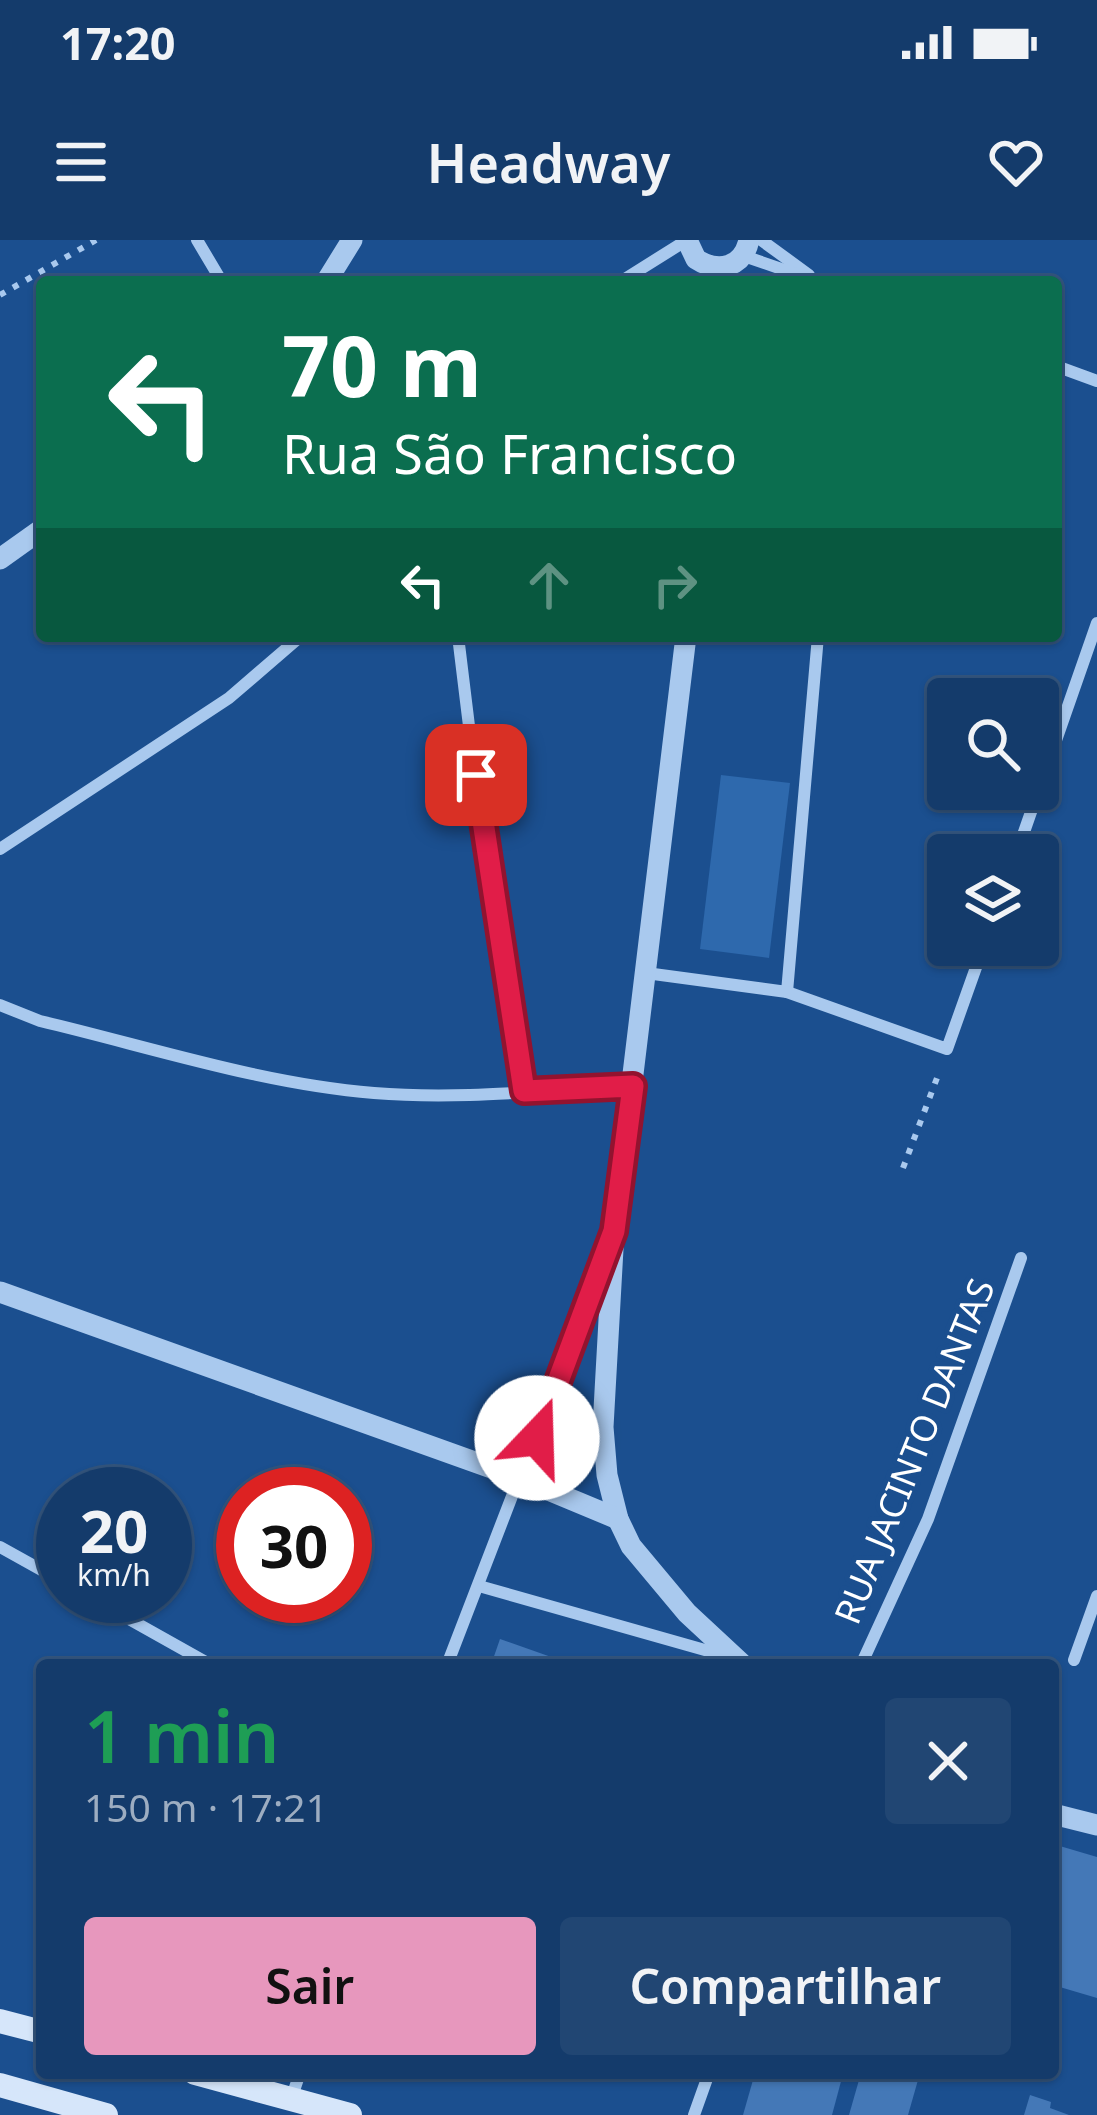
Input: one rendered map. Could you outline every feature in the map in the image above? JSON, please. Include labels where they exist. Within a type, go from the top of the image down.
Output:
[{"type":"main road","points":[[0,2021],[36,2030]]},
{"type":"main road","points":[[217,2079],[350,2115]]},
{"type":"main road","points":[[0,2085],[53,2108],[106,2115]]},
{"type":"street","points":[[197,240],[218,276]]},
{"type":"street","points":[[330,276],[352,240]]},
{"type":"street","points":[[630,276],[687,240],[708,274],[745,256],[803,276]]},
{"type":"street","points":[[745,256],[803,276]]},
{"type":"street","points":[[1062,369],[1097,381]]},
{"type":"street","points":[[0,559],[36,533]]},
{"type":"street","points":[[1023,834],[1097,623]]},
{"type":"street","points":[[0,849],[229,698],[294,642]]},
{"type":"street","points":[[459,642],[524,1091]]},
{"type":"street","points":[[685,642],[614,1231],[603,1427],[607,1475],[618,1519],[653,1575],[735,1659]]},
{"type":"street","points":[[787,992],[817,642]]},
{"type":"street","points":[[646,973],[787,992],[947,1049],[977,966]]},
{"type":"street","points":[[0,1005],[40,1021],[299,1082],[392,1094],[633,1086]]},
{"type":"street","points":[[450,1659],[614,1231]]},
{"type":"street","name":"RUA JACINTO DANTAS","points":[[864,1659],[928,1519],[1021,1258]]},
{"type":"street","points":[[0,1292],[522,1479],[618,1519]]},
{"type":"street","points":[[0,1546],[36,1567]]},
{"type":"street","points":[[479,1586],[728,1659]]},
{"type":"street","points":[[1074,1660],[1097,1596]]},
{"type":"street","points":[[136,1623],[200,1659]]},
{"type":"street","points":[[1059,1816],[1097,1826]]},
{"type":"street","points":[[291,2099],[298,2079]]},
{"type":"street","points":[[694,2115],[707,2079]]},
{"type":"path","points":[[0,296],[96,240]]},
{"type":"path","points":[[903,1168],[947,1049]]},
{"type":"shaded area","points":[[721,775],[790,783],[769,958],[700,949]]},
{"type":"building","points":[[500,1639],[557,1659],[493,1659]]},
{"type":"building","points":[[1059,1846],[1097,1857],[1097,1998],[1059,1987]]},
{"type":"building","points":[[753,2079],[842,2079],[832,2115],[743,2115]]},
{"type":"building","points":[[859,2079],[918,2079],[908,2115],[849,2115]]},
{"type":"building","points":[[1030,2095],[1051,2102],[1050,2108],[1069,2115],[1024,2115]]},
{"type":"route","points":[[476,775],[524,1091],[633,1086],[614,1231],[537,1438]]}]
